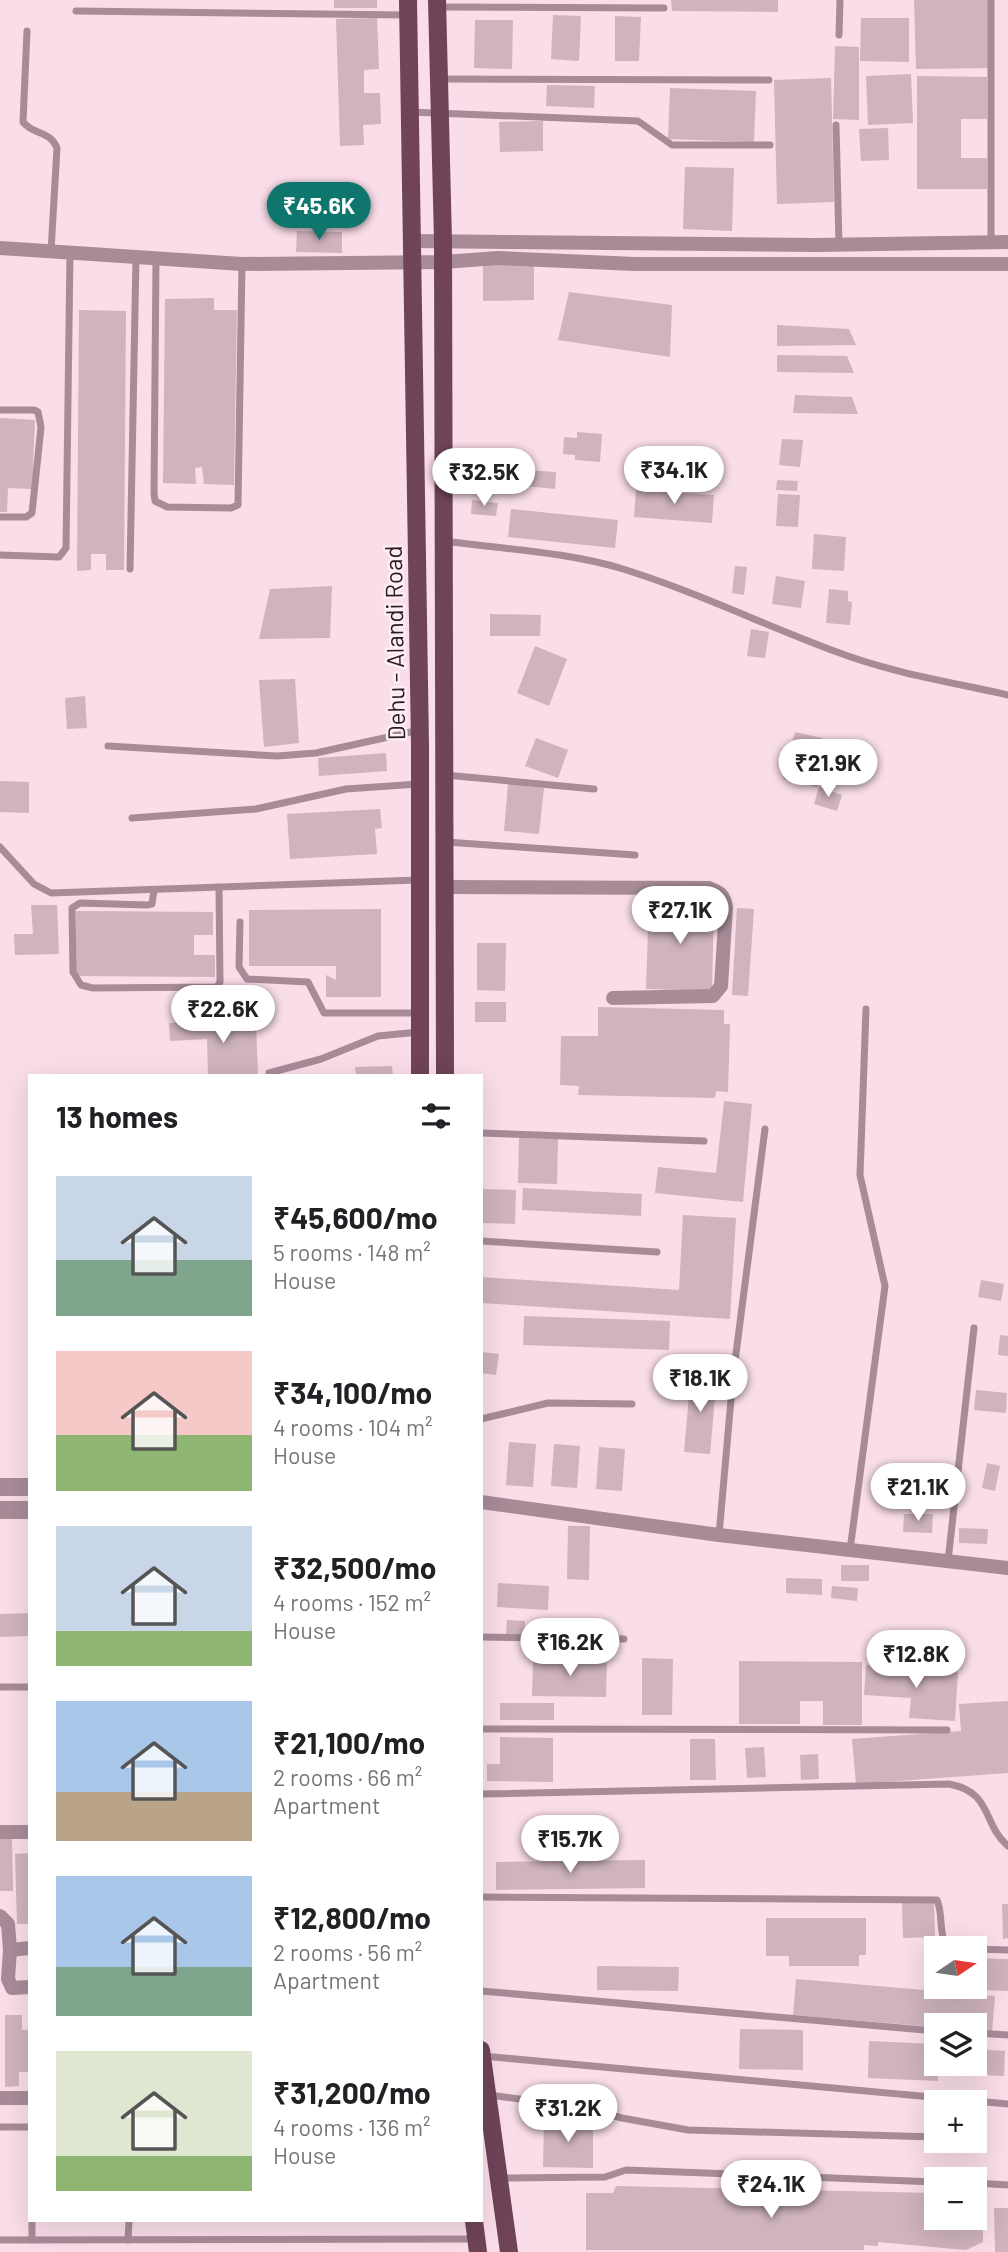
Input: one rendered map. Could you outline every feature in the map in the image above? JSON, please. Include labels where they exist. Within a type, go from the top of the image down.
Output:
[{"type":"main road","name":"Dehu - Alandi Road","points":[[437,4],[443,241],[446,1074]]},
{"type":"main road","name":"Dehu - Alandi Road","points":[[408,7],[420,730],[420,1074]]},
{"type":"main road","points":[[483,2060],[509,2252]]},
{"type":"street","points":[[412,241],[839,245],[1008,242]]},
{"type":"street","points":[[0,248],[242,264],[413,263],[498,258],[635,264],[1008,264]]},
{"type":"street","points":[[446,887],[709,888],[719,891],[726,907],[720,986],[713,996],[613,998]]},
{"type":"street","points":[[0,1487],[28,1487]]},
{"type":"street","points":[[483,1502],[719,1535],[1008,1568]]},
{"type":"street","points":[[0,1510],[28,1510]]},
{"type":"street","points":[[0,1832],[28,1832]]},
{"type":"street","points":[[0,1916],[8,1924],[10,1950],[4,1983],[12,1988],[28,1987]]},
{"type":"street","points":[[10,1950],[28,1948]]},
{"type":"street","points":[[0,2098],[28,2098]]},
{"type":"lane","points":[[839,35],[840,0]]},
{"type":"lane","points":[[991,0],[991,242]]},
{"type":"lane","points":[[437,4],[664,8]]},
{"type":"lane","points":[[76,11],[408,7]]},
{"type":"lane","points":[[27,31],[23,122],[29,129],[47,135],[57,148],[51,251]]},
{"type":"lane","points":[[439,79],[769,80]]},
{"type":"lane","points":[[410,112],[638,121],[672,145],[770,145]]},
{"type":"lane","points":[[836,125],[839,245]]},
{"type":"lane","points":[[0,555],[59,556],[66,548],[70,253]]},
{"type":"lane","points":[[130,569],[136,257]]},
{"type":"lane","points":[[156,258],[154,493],[155,500],[167,507],[230,508],[238,505],[242,264]]},
{"type":"lane","points":[[0,410],[34,410],[38,412],[41,427],[32,513],[26,517],[0,517]]},
{"type":"lane","points":[[444,541],[581,560],[621,569],[685,591],[839,653],[889,668],[1008,695]]},
{"type":"lane","points":[[108,746],[277,755],[316,753],[420,730]]},
{"type":"lane","points":[[445,775],[594,789]]},
{"type":"lane","points":[[132,818],[256,809],[346,789],[420,784]]},
{"type":"lane","points":[[446,842],[635,855]]},
{"type":"lane","points":[[0,847],[34,884],[51,893],[420,880]]},
{"type":"lane","points":[[153,890],[152,904],[80,903],[72,908],[73,972],[81,985],[93,988],[217,987],[220,982],[219,887]]},
{"type":"lane","points":[[240,922],[239,967],[247,979],[307,982],[324,1013],[420,1013]]},
{"type":"lane","points":[[850,1550],[885,1286],[860,1175],[866,1009]]},
{"type":"lane","points":[[269,1073],[321,1059],[378,1036],[420,1032]]},
{"type":"lane","points":[[719,1535],[733,1377],[765,1129]]},
{"type":"lane","points":[[483,1133],[704,1141]]},
{"type":"lane","points":[[483,1241],[657,1252]]},
{"type":"lane","points":[[948,1561],[974,1328]]},
{"type":"lane","points":[[483,1418],[548,1402],[632,1404]]},
{"type":"lane","points":[[483,1637],[624,1639]]},
{"type":"lane","points":[[0,1686],[28,1687]]},
{"type":"lane","points":[[483,1729],[947,1730]]},
{"type":"lane","points":[[483,1794],[950,1784],[964,1787],[983,1802],[1000,1839],[1008,1846]]},
{"type":"lane","points":[[483,1897],[937,1900],[941,1908],[943,1936]]},
{"type":"lane","points":[[987,1949],[1008,1950]]},
{"type":"lane","points":[[483,1992],[924,2030]]},
{"type":"lane","points":[[987,2034],[1008,2035]]},
{"type":"lane","points":[[483,2053],[1008,2104]]},
{"type":"lane","points":[[488,2095],[580,2107],[688,2130],[924,2137]]},
{"type":"lane","points":[[0,2126],[28,2127]]},
{"type":"lane","points":[[500,2178],[605,2177],[626,2170],[924,2182]]},
{"type":"lane","points":[[987,2184],[1008,2185]]},
{"type":"lane","points":[[32,2222],[32,2240]]},
{"type":"lane","points":[[128,2240],[129,2222]]},
{"type":"lane","points":[[0,2240],[476,2237]]},
{"type":"building","points":[[334,0],[377,0],[377,8],[334,8]]},
{"type":"building","points":[[671,0],[778,0],[778,12],[672,11]]},
{"type":"building","points":[[914,0],[990,0],[991,68],[916,69]]},
{"type":"building","points":[[553,15],[581,16],[579,61],[551,59]]},
{"type":"building","points":[[615,16],[641,17],[639,61],[615,61]]},
{"type":"building","points":[[377,18],[379,69],[364,70],[364,93],[380,93],[381,124],[363,125],[364,145],[340,146],[336,19]]},
{"type":"building","points":[[861,18],[909,18],[909,62],[860,61]]},
{"type":"building","points":[[475,20],[513,20],[512,69],[474,68]]},
{"type":"building","points":[[835,46],[859,47],[859,120],[833,119]]},
{"type":"building","points":[[911,74],[913,123],[868,125],[866,76]]},
{"type":"building","points":[[917,76],[987,77],[987,119],[961,119],[961,158],[987,158],[987,189],[917,189]]},
{"type":"building","points":[[831,78],[834,202],[777,204],[774,80]]},
{"type":"building","points":[[547,85],[595,86],[594,108],[546,106]]},
{"type":"building","points":[[670,88],[756,91],[754,142],[668,139]]},
{"type":"building","points":[[543,121],[543,151],[500,152],[499,122]]},
{"type":"building","points":[[888,128],[889,160],[861,161],[859,129]]},
{"type":"building","points":[[685,167],[734,168],[732,231],[683,229]]},
{"type":"building","points":[[297,231],[342,232],[342,253],[296,252]]},
{"type":"building","points":[[483,264],[534,264],[534,300],[483,301]]},
{"type":"building","points":[[569,292],[672,305],[670,357],[558,340]]},
{"type":"building","points":[[214,298],[214,310],[237,310],[234,485],[204,484],[202,467],[195,468],[196,484],[163,483],[165,299]]},
{"type":"building","points":[[79,310],[126,311],[124,570],[106,570],[106,554],[91,554],[91,570],[77,571]]},
{"type":"building","points":[[777,325],[849,329],[856,345],[777,346]]},
{"type":"building","points":[[777,355],[847,356],[854,373],[777,372]]},
{"type":"building","points":[[795,395],[852,397],[858,414],[793,413]]},
{"type":"building","points":[[0,418],[35,420],[32,489],[8,488],[7,512],[0,512]]},
{"type":"building","points":[[577,432],[602,434],[600,462],[575,460],[575,455],[563,454],[564,437],[577,438]]},
{"type":"building","points":[[782,439],[803,440],[800,467],[779,465]]},
{"type":"building","points":[[471,464],[497,466],[496,482],[470,480]]},
{"type":"building","points":[[525,470],[556,472],[555,489],[524,486]]},
{"type":"building","points":[[777,480],[798,481],[797,491],[776,490]]},
{"type":"building","points":[[636,490],[714,495],[712,523],[634,517]]},
{"type":"building","points":[[778,494],[800,495],[798,527],[776,526]]},
{"type":"building","points":[[472,500],[498,503],[496,516],[471,514]]},
{"type":"building","points":[[511,509],[618,520],[615,548],[508,537]]},
{"type":"building","points":[[814,534],[846,537],[844,571],[812,569]]},
{"type":"building","points":[[735,566],[747,567],[744,595],[732,593]]},
{"type":"building","points":[[776,576],[805,581],[801,608],[772,604]]},
{"type":"building","points":[[332,586],[330,638],[259,639],[270,589]]},
{"type":"building","points":[[829,589],[848,591],[848,601],[852,602],[850,625],[826,623]]},
{"type":"building","points":[[490,614],[541,615],[540,636],[490,636]]},
{"type":"building","points":[[751,629],[769,632],[765,658],[747,656]]},
{"type":"building","points":[[535,646],[567,659],[549,706],[517,693]]},
{"type":"building","points":[[295,679],[299,743],[264,747],[259,680]]},
{"type":"building","points":[[85,696],[87,728],[67,729],[65,698]]},
{"type":"building","points":[[795,732],[822,738],[815,766],[822,767],[817,787],[783,779]]},
{"type":"building","points":[[536,738],[568,750],[558,778],[525,766]]},
{"type":"building","points":[[386,753],[387,771],[319,776],[318,758]]},
{"type":"building","points":[[0,781],[29,782],[29,813],[0,812]]},
{"type":"building","points":[[508,784],[544,788],[539,834],[504,831]]},
{"type":"building","points":[[819,787],[842,795],[837,811],[814,804]]},
{"type":"building","points":[[380,809],[382,828],[375,829],[377,854],[290,859],[287,814]]},
{"type":"building","points":[[649,900],[714,903],[712,991],[646,989]]},
{"type":"building","points":[[31,905],[57,905],[59,954],[15,955],[14,934],[33,934]]},
{"type":"building","points":[[737,908],[754,909],[748,996],[732,995]]},
{"type":"building","points":[[381,909],[381,997],[326,997],[326,975],[336,980],[336,966],[249,966],[249,910]]},
{"type":"building","points":[[76,911],[213,912],[213,935],[194,935],[194,955],[215,955],[215,977],[76,976]]},
{"type":"building","points":[[477,943],[506,943],[505,991],[477,990]]},
{"type":"building","points":[[475,1002],[506,1002],[506,1022],[475,1022]]},
{"type":"building","points":[[598,1007],[724,1010],[724,1024],[730,1024],[728,1092],[716,1091],[715,1098],[578,1095],[579,1086],[560,1085],[561,1036],[598,1036]]},
{"type":"building","points":[[256,1022],[258,1074],[208,1074],[207,1039],[170,1041],[169,1023]]},
{"type":"building","points":[[392,1066],[393,1074],[356,1074],[355,1067]]},
{"type":"building","points":[[724,1101],[752,1104],[743,1202],[655,1193],[658,1167],[716,1173]]},
{"type":"building","points":[[519,1138],[558,1139],[557,1184],[518,1183]]},
{"type":"building","points":[[523,1188],[642,1194],[641,1216],[522,1210]]},
{"type":"building","points":[[483,1189],[516,1190],[515,1224],[483,1223]]},
{"type":"building","points":[[683,1215],[736,1218],[730,1319],[483,1303],[483,1277],[679,1290]]},
{"type":"building","points":[[981,1280],[1004,1284],[1001,1301],[978,1297]]},
{"type":"building","points":[[524,1316],[670,1321],[669,1350],[523,1345]]},
{"type":"building","points":[[1000,1335],[1008,1336],[1008,1356],[998,1355]]},
{"type":"building","points":[[483,1352],[499,1354],[496,1375],[483,1373]]},
{"type":"building","points":[[691,1373],[717,1375],[710,1454],[684,1452]]},
{"type":"building","points":[[976,1390],[1007,1393],[1006,1413],[974,1410]]},
{"type":"building","points":[[509,1442],[536,1444],[533,1487],[506,1485]]},
{"type":"building","points":[[554,1444],[580,1446],[577,1488],[551,1486]]},
{"type":"building","points":[[599,1447],[625,1449],[622,1491],[596,1489]]},
{"type":"building","points":[[987,1463],[1000,1466],[995,1491],[982,1488]]},
{"type":"building","points":[[904,1514],[933,1514],[932,1533],[903,1532]]},
{"type":"building","points":[[568,1526],[590,1526],[589,1580],[567,1579]]},
{"type":"building","points":[[959,1528],[988,1529],[987,1544],[959,1543]]},
{"type":"building","points":[[841,1565],[869,1565],[869,1581],[841,1581]]},
{"type":"building","points":[[786,1578],[822,1579],[822,1595],[786,1593]]},
{"type":"building","points":[[498,1583],[549,1586],[548,1610],[497,1607]]},
{"type":"building","points":[[832,1586],[858,1588],[857,1601],[831,1598]]},
{"type":"building","points":[[28,1613],[28,1636],[0,1637],[0,1614]]},
{"type":"building","points":[[507,1620],[525,1621],[524,1635],[506,1634]]},
{"type":"building","points":[[642,1658],[673,1659],[672,1715],[642,1715]]},
{"type":"building","points":[[533,1659],[607,1660],[606,1697],[532,1696]]},
{"type":"building","points":[[739,1661],[862,1662],[862,1725],[823,1725],[823,1701],[800,1701],[800,1724],[739,1724]]},
{"type":"building","points":[[866,1665],[958,1672],[955,1721],[909,1718],[911,1698],[864,1695]]},
{"type":"building","points":[[1008,1701],[1008,1773],[856,1784],[852,1739],[961,1731],[959,1704]]},
{"type":"building","points":[[500,1703],[554,1703],[554,1720],[500,1720]]},
{"type":"building","points":[[500,1737],[553,1738],[553,1782],[487,1781],[487,1764],[500,1764]]},
{"type":"building","points":[[690,1739],[715,1739],[716,1780],[690,1780]]},
{"type":"building","points":[[764,1747],[766,1777],[747,1778],[745,1748]]},
{"type":"building","points":[[818,1754],[819,1779],[801,1780],[800,1755]]},
{"type":"building","points":[[0,1839],[12,1839],[13,1891],[0,1891]]},
{"type":"building","points":[[28,1853],[28,1924],[17,1924],[15,1854]]},
{"type":"building","points":[[645,1860],[645,1888],[496,1890],[496,1862]]},
{"type":"building","points":[[934,1901],[935,1936],[903,1938],[902,1903]]},
{"type":"building","points":[[1002,1904],[1008,1904],[1008,1938],[1003,1939]]},
{"type":"building","points":[[766,1918],[866,1918],[866,1955],[859,1955],[859,1966],[789,1966],[789,1956],[766,1956]]},
{"type":"building","points":[[987,1958],[1008,1959],[1008,1991],[987,1990]]},
{"type":"building","points":[[597,1966],[679,1967],[678,1991],[597,1990]]},
{"type":"building","points":[[796,1979],[924,1990],[924,1999],[987,1999],[987,1995],[995,1996],[992,2032],[987,2032],[987,2013],[924,2013],[924,2026],[793,2015]]},
{"type":"building","points":[[5,2015],[22,2015],[22,2030],[28,2030],[28,2072],[19,2072],[19,2086],[5,2087]]},
{"type":"building","points":[[740,2029],[803,2030],[803,2070],[739,2069]]},
{"type":"building","points":[[869,2041],[924,2043],[924,2076],[938,2076],[938,2081],[868,2078]]},
{"type":"building","points":[[987,2050],[1005,2051],[1004,2076],[987,2075]]},
{"type":"building","points":[[544,2120],[593,2121],[593,2168],[543,2167]]},
{"type":"building","points":[[616,2186],[924,2193],[924,2230],[983,2230],[983,2242],[966,2250],[878,2242],[878,2246],[864,2245],[864,2250],[586,2250],[586,2193],[613,2193]]},
{"type":"building","points":[[994,2208],[1008,2208],[1008,2252],[995,2252]]}]
